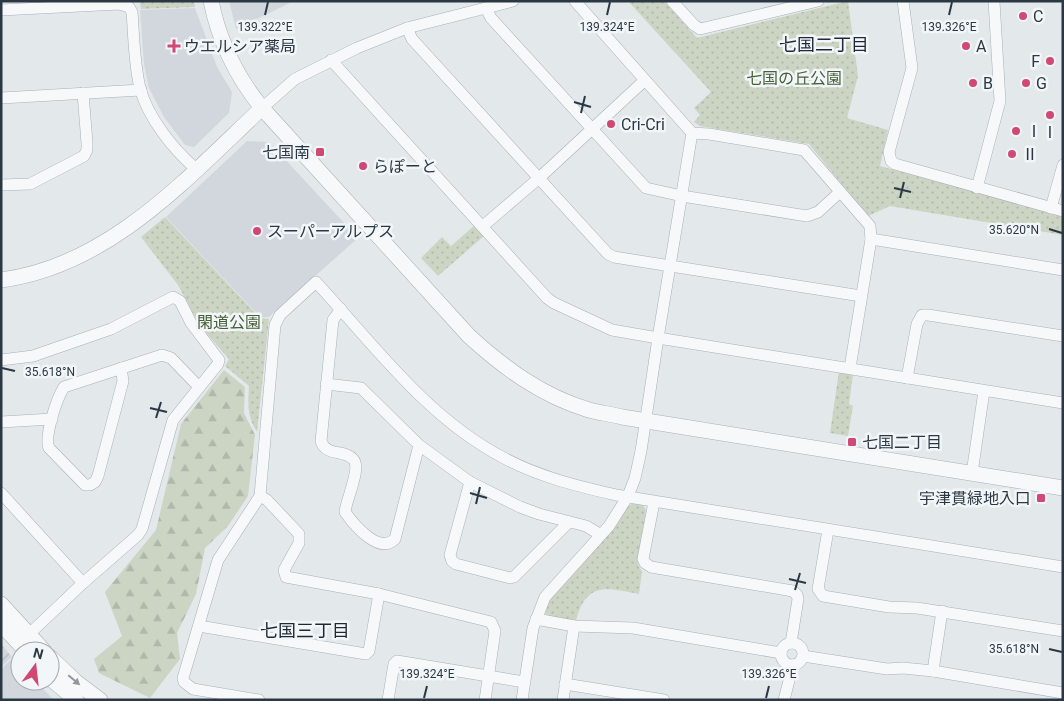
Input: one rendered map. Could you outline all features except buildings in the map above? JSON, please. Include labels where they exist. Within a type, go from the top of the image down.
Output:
[{"type":"street","points":[[211,1],[218,29],[231,61],[250,94],[469,336],[496,361],[537,388],[589,410],[645,421],[1063,488]]},
{"type":"street","points":[[1,280],[40,272],[75,259],[92,251],[129,227],[196,169],[290,82],[331,60],[384,36],[407,28],[513,1]]},
{"type":"street","points":[[575,1],[692,133],[709,134],[804,150],[870,226],[872,232],[850,368]]},
{"type":"street","points":[[672,1],[700,29],[818,1]]},
{"type":"street","points":[[903,1],[912,68],[889,152],[889,157],[895,164],[1057,209],[1063,165]]},
{"type":"street","points":[[976,188],[1000,101],[994,1]]},
{"type":"street","points":[[1,10],[119,4],[128,7],[132,12],[141,90],[162,131],[177,151],[196,169]]},
{"type":"street","points":[[486,8],[491,18],[646,188],[682,196],[808,216],[818,212],[840,192]]},
{"type":"street","points":[[407,28],[412,39],[608,254],[614,257],[861,296]]},
{"type":"street","points":[[331,60],[547,298],[554,303],[612,330],[1063,403]]},
{"type":"street","points":[[483,226],[538,179],[645,80]]},
{"type":"street","points":[[1,98],[141,90]]},
{"type":"street","points":[[1,185],[30,184],[84,156],[87,150],[87,143],[83,93]]},
{"type":"street","points":[[522,700],[536,619],[545,597],[601,535],[621,510],[628,496],[641,451],[692,133]]},
{"type":"street","points":[[871,239],[1063,270]]},
{"type":"street","points":[[259,700],[193,689],[184,682],[183,678],[218,560],[260,496],[274,335],[277,320],[316,282],[416,393],[443,417],[476,442],[504,459],[555,479],[616,495],[654,502],[1063,567]]},
{"type":"street","points":[[1,360],[33,356],[110,329],[175,297],[180,301],[191,322],[220,360],[170,424],[142,529],[138,535],[83,584],[27,641]]},
{"type":"street","points":[[340,309],[333,320],[321,441],[322,445],[328,450],[351,457],[354,460],[357,468],[346,512],[369,538],[377,542],[385,544],[391,543],[395,539],[419,445]]},
{"type":"street","points":[[907,378],[917,324],[922,315],[928,314],[1063,336]]},
{"type":"street","points":[[121,368],[123,381],[98,476],[95,482],[90,485],[84,485],[49,448],[47,438],[64,387],[121,368],[165,355],[171,358],[199,387]]},
{"type":"street","points":[[326,384],[361,388],[419,445],[470,482],[520,507],[592,528],[601,535]]},
{"type":"street","points":[[972,473],[984,391]]},
{"type":"street","points":[[1,422],[52,419]]},
{"type":"street","points":[[470,482],[450,555],[450,559],[456,564],[514,577],[570,522]]},
{"type":"street","points":[[1,493],[83,584]]},
{"type":"street","points":[[260,496],[267,500],[299,534],[299,543],[284,570],[286,577],[379,594],[491,622],[495,631],[484,700]]},
{"type":"street","points":[[654,502],[643,559],[645,563],[651,567],[793,591],[797,594],[798,599],[790,643]]},
{"type":"street","points":[[828,530],[818,589],[821,595],[889,607],[942,611],[1063,631]]},
{"type":"street","points":[[199,626],[366,654],[369,651],[379,594]]},
{"type":"street","points":[[1,604],[24,641]]},
{"type":"street","points":[[933,671],[942,611]]},
{"type":"street","points":[[536,619],[574,626],[633,628],[781,653]]},
{"type":"street","points":[[1,624],[22,641]]},
{"type":"street","points":[[563,700],[574,626]]},
{"type":"street","points":[[790,643],[800,647],[803,656],[799,662],[793,664],[784,662],[781,653],[784,646],[790,643]]},
{"type":"street","points":[[803,656],[887,669],[903,668],[933,671],[1063,693]]},
{"type":"street","points":[[388,700],[394,664],[397,661],[524,682]]},
{"type":"street","points":[[784,700],[793,664]]},
{"type":"street","points":[[60,667],[76,682],[100,700]]},
{"type":"street","points":[[565,684],[664,700]]},
{"type":"street","points":[[60,686],[76,700]]},
{"type":"shaded area","points":[[229,1],[294,1],[236,29]]},
{"type":"shaded area","points":[[195,8],[217,67],[232,92],[229,113],[194,147],[185,145],[164,117],[149,88],[144,64],[140,10]]},
{"type":"shaded area","points":[[247,141],[269,142],[358,238],[269,317],[260,317],[166,217]]},
{"type":"shaded area","points":[[1,644],[10,655],[10,659],[1,667]]},
{"type":"shaded area","points":[[10,661],[10,691],[45,691],[54,700],[1,700],[1,669]]},
{"type":"green space","points":[[140,1],[194,1],[195,7],[141,9]]},
{"type":"green space","name":"七国の丘公園","points":[[628,1],[664,1],[697,38],[848,1],[858,76],[847,118],[888,130],[880,166],[1063,216],[1063,235],[890,206],[868,216],[809,144],[700,126],[694,122],[700,115],[694,108],[711,92]]},
{"type":"green space","name":"閑道公園","points":[[165,217],[260,318],[269,319],[257,432],[251,421],[249,410],[249,386],[225,366],[229,359],[200,326],[178,285],[141,237]]},
{"type":"green space","points":[[475,225],[485,235],[438,276],[421,258],[442,237],[451,246]]},
{"type":"green space","points":[[224,370],[245,387],[244,413],[255,435],[248,496],[228,526],[205,548],[196,594],[177,633],[180,659],[150,698],[99,673],[94,659],[122,636],[105,592],[156,530],[181,424]]},
{"type":"green space","points":[[839,371],[853,374],[849,404],[853,406],[848,436],[830,433]]},
{"type":"green space","points":[[634,503],[642,504],[646,510],[638,564],[642,572],[639,594],[608,589],[592,593],[581,607],[576,620],[557,618],[546,614],[545,611],[549,599],[613,529],[628,506]]},
{"type":"place","name":"C","points":[[1023,16]]},
{"type":"place","name":"ウエルシア薬局","points":[[174,46]]},
{"type":"place","name":"A","points":[[966,46]]},
{"type":"place","name":"F","points":[[1050,61]]},
{"type":"place","name":"B","points":[[973,83]]},
{"type":"place","name":"G","points":[[1026,83]]},
{"type":"place","name":"I","points":[[1050,115]]},
{"type":"place","name":"Cri-Cri","points":[[611,124]]},
{"type":"place","name":"Ⅰ","points":[[1016,131]]},
{"type":"place","name":"七国南","points":[[320,152]]},
{"type":"place","name":"Ⅱ","points":[[1012,154]]},
{"type":"place","name":"らぽーと","points":[[363,166]]},
{"type":"place","name":"スーパーアルプス","points":[[257,231]]},
{"type":"place","name":"七国二丁目","points":[[852,442]]},
{"type":"place","name":"宇津貫緑地入口","points":[[1041,498]]},
{"type":"district","name":"七国二丁目","points":[[824,44]]},
{"type":"district","name":"七国三丁目","points":[[305,630]]}]
